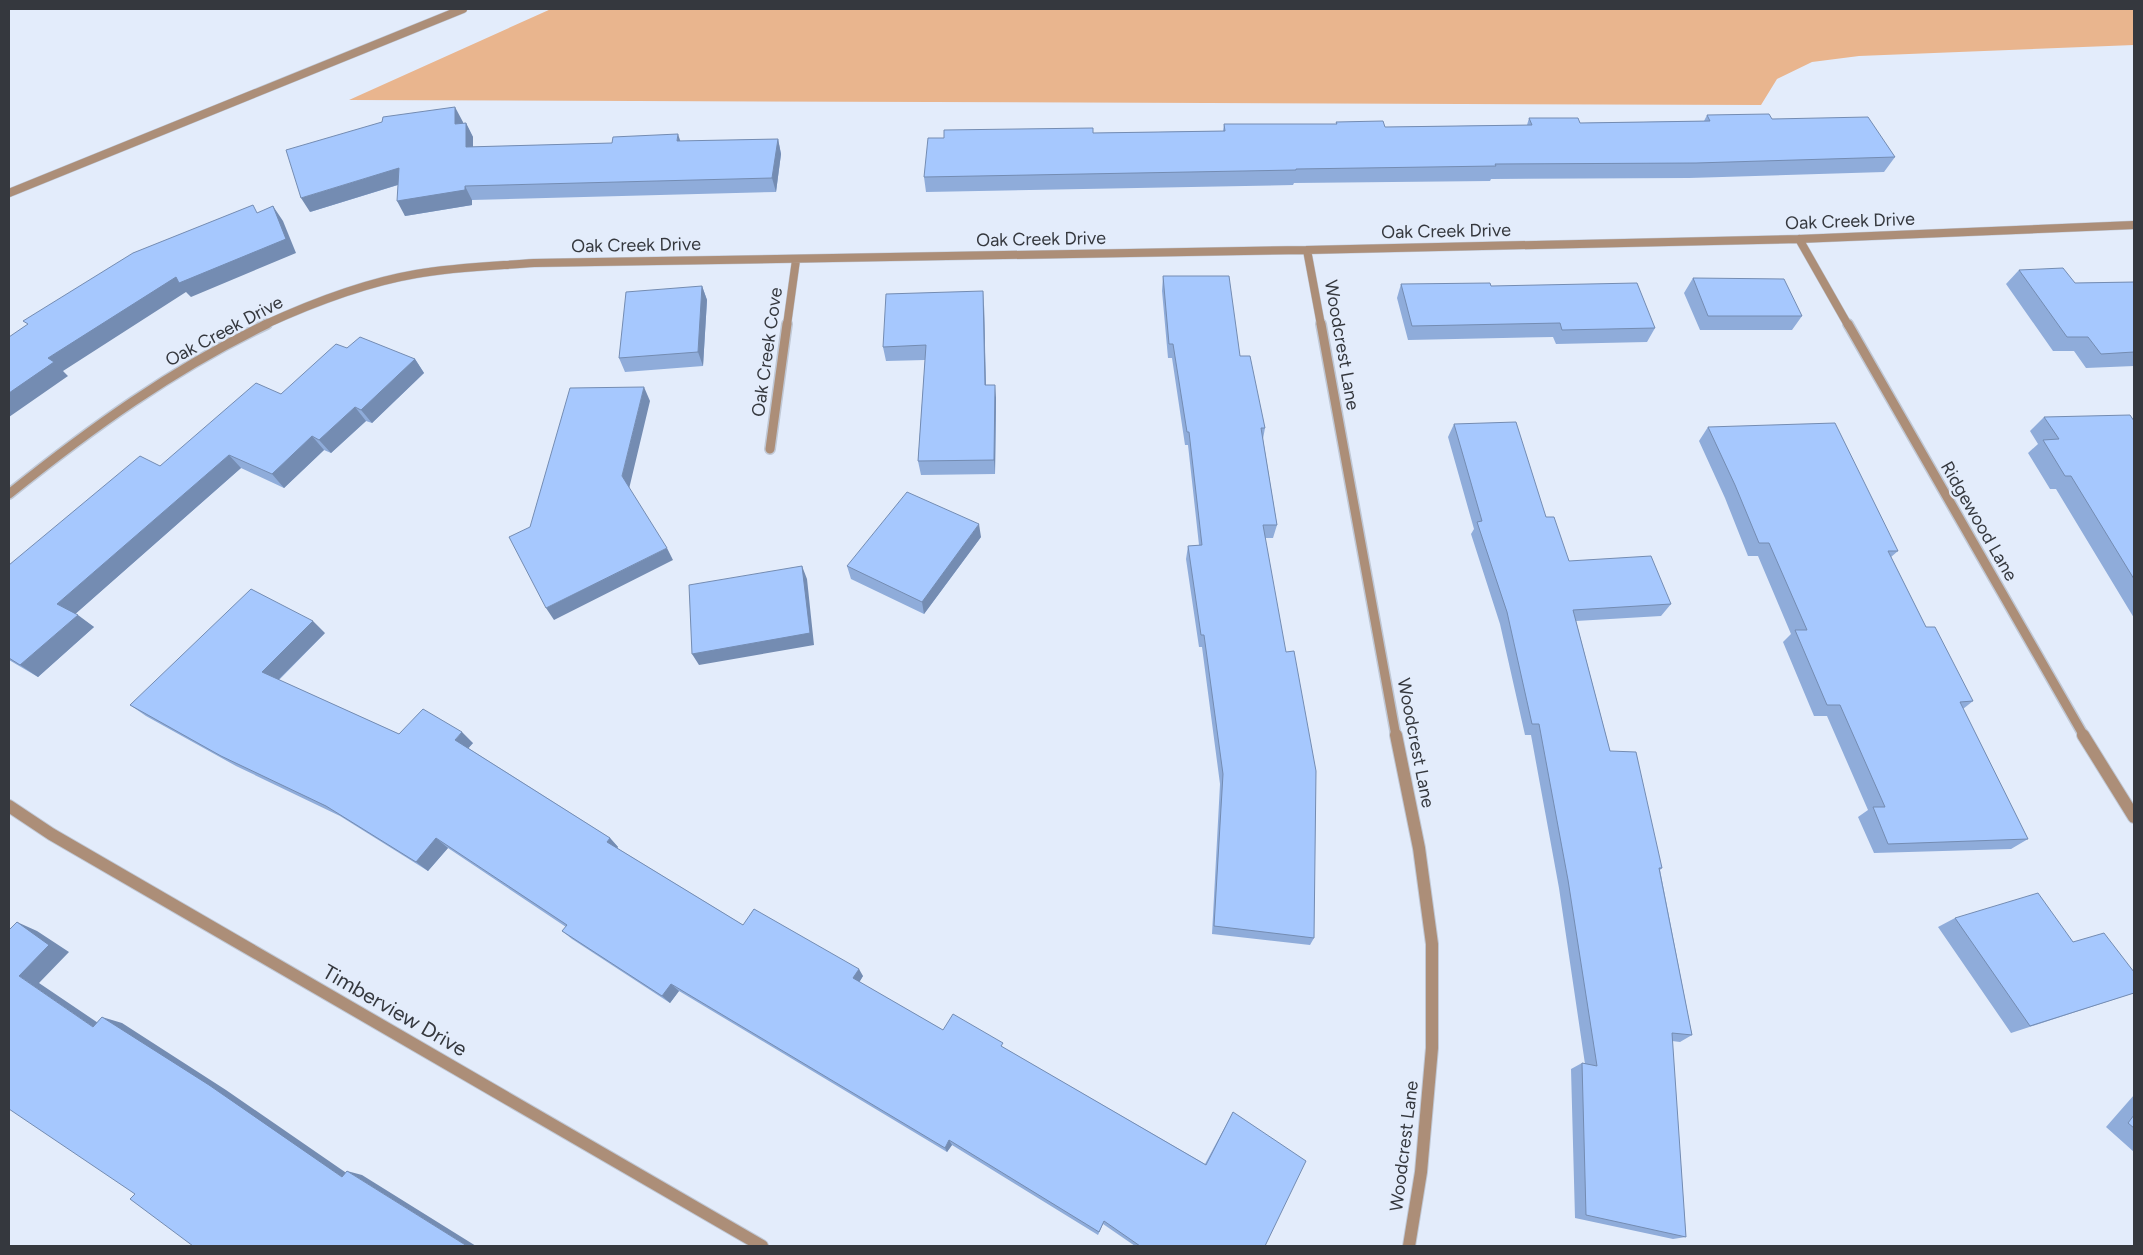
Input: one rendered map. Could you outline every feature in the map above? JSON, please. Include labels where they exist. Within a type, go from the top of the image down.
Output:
[{"type":"street","points":[[9,193],[461,9]]},
{"type":"street","name":"Oak Creek Drive","points":[[9,494],[119,409],[204,357],[298,310],[377,282],[452,269],[534,263],[796,260],[1799,239],[2134,226]]},
{"type":"street","name":"Ridgewood Lane","points":[[1799,239],[2096,758],[2134,817]]},
{"type":"street","name":"Woodcrest Lane","points":[[1307,250],[1391,710],[1419,848],[1432,944],[1432,1048],[1421,1172],[1409,1246]]},
{"type":"street","name":"Oak Creek Cove","points":[[770,450],[796,260]]},
{"type":"street","name":"Timberview Drive","points":[[9,806],[60,839],[762,1246]]},
{"type":"shaded area","points":[[551,9],[2134,9],[2134,45],[1859,56],[1812,62],[1777,79],[1761,105],[349,100]]},
{"type":"building","points":[[455,107],[455,124],[466,123],[466,147],[612,143],[613,137],[678,134],[677,141],[778,139],[772,178],[465,186],[465,190],[397,201],[399,168],[301,198],[286,150],[382,122],[383,117]]},
{"type":"building","points":[[1769,114],[1772,119],[1868,117],[1895,157],[1696,163],[1495,164],[1496,166],[924,177],[928,138],[944,138],[944,130],[1093,128],[1093,133],[1225,131],[1224,124],[1337,124],[1336,122],[1383,121],[1385,127],[1532,125],[1529,118],[1578,118],[1580,123],[1710,121],[1707,115]]},
{"type":"building","points":[[253,205],[257,213],[273,206],[286,239],[179,283],[176,277],[48,358],[54,362],[9,393],[9,337],[28,324],[23,321],[133,253]]},
{"type":"building","points":[[2063,268],[2075,283],[2134,282],[2134,352],[2101,354],[2088,337],[2067,337],[2019,270]]},
{"type":"building","points":[[1163,276],[1229,276],[1240,356],[1250,356],[1265,428],[1261,428],[1277,525],[1263,525],[1286,652],[1294,651],[1316,771],[1314,938],[1214,926],[1223,774],[1204,635],[1201,635],[1188,546],[1202,545],[1189,432],[1187,432],[1173,344],[1169,344]]},
{"type":"building","points":[[1693,278],[1784,279],[1802,316],[1708,316]]},
{"type":"building","points":[[1490,283],[1491,286],[1637,283],[1655,328],[1562,330],[1560,323],[1412,326],[1401,284]]},
{"type":"building","points":[[702,286],[698,352],[619,358],[626,292]]},
{"type":"building","points":[[983,291],[985,385],[995,385],[994,460],[918,461],[926,345],[883,347],[886,294]]},
{"type":"building","points":[[360,337],[415,359],[361,410],[355,407],[319,440],[312,436],[272,474],[229,455],[57,604],[78,615],[20,665],[9,658],[9,565],[140,456],[160,466],[256,383],[281,394],[336,344],[347,348]]},
{"type":"building","points":[[644,387],[622,476],[667,548],[546,608],[509,537],[530,527],[570,388]]},
{"type":"building","points":[[2130,415],[2134,421],[2134,579],[2071,476],[2065,476],[2043,440],[2059,439],[2044,417]]},
{"type":"building","points":[[1516,422],[1546,517],[1554,517],[1569,561],[1651,556],[1671,604],[1573,610],[1610,751],[1636,752],[1662,868],[1659,868],[1692,1035],[1672,1033],[1686,1237],[1586,1215],[1582,1063],[1597,1066],[1568,880],[1539,724],[1532,724],[1507,612],[1477,522],[1482,521],[1454,424]]},
{"type":"building","points":[[1835,423],[1898,551],[1888,551],[1926,627],[1935,627],[1973,701],[1960,702],[2028,839],[1888,844],[1873,807],[1885,807],[1840,705],[1827,705],[1795,630],[1807,630],[1769,543],[1759,543],[1708,427]]},
{"type":"building","points":[[907,492],[979,524],[922,602],[847,566]]},
{"type":"building","points":[[802,566],[810,633],[692,654],[689,585]]},
{"type":"building","points":[[251,589],[313,621],[262,672],[399,734],[423,709],[462,732],[455,740],[610,838],[607,842],[743,925],[754,909],[859,969],[853,978],[943,1030],[953,1014],[1003,1043],[1001,1046],[1206,1165],[1233,1112],[1306,1161],[1265,1246],[1140,1246],[1104,1221],[1099,1232],[949,1140],[945,1148],[671,984],[662,996],[562,931],[567,925],[436,838],[416,862],[326,806],[221,756],[130,705]]},
{"type":"building","points":[[2038,893],[2073,942],[2104,933],[2134,972],[2134,993],[2030,1026],[1955,918]]},
{"type":"building","points":[[17,922],[49,945],[19,976],[93,1027],[102,1017],[209,1085],[342,1177],[347,1171],[467,1246],[193,1246],[130,1199],[135,1194],[9,1109],[9,930]]},
{"type":"building","points":[[2134,1115],[2134,1128],[2128,1123]]}]
